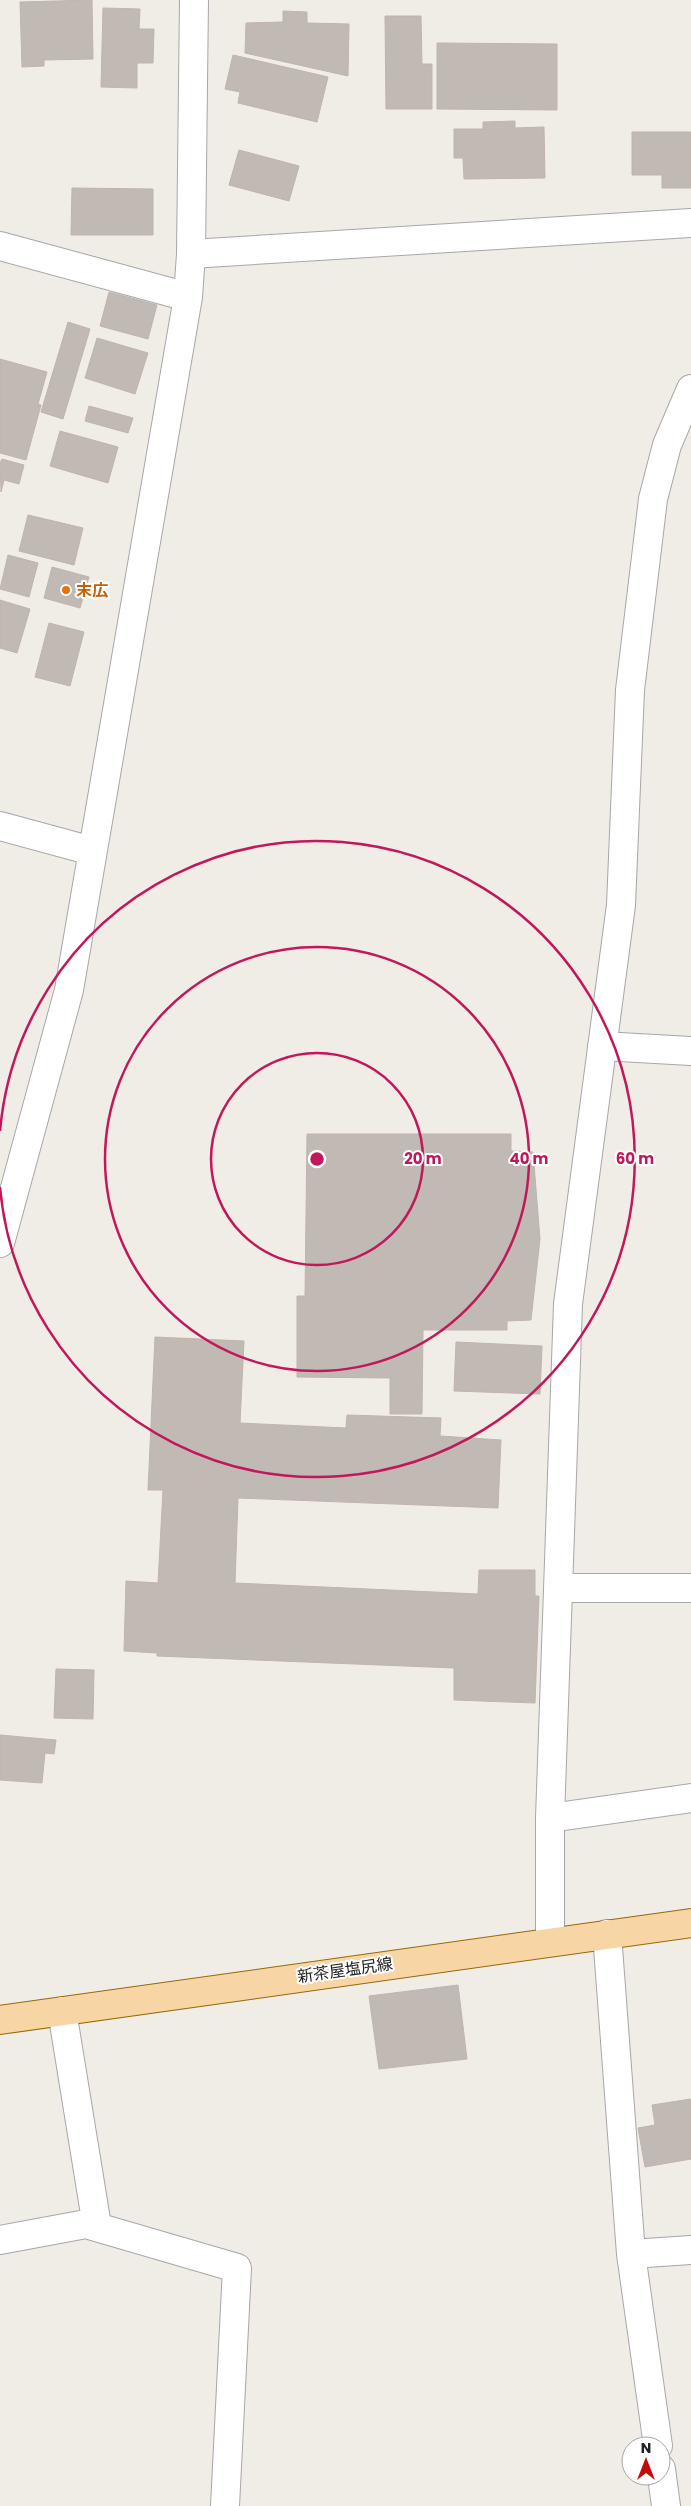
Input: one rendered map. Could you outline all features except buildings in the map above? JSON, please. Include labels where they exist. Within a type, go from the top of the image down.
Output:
[{"type":"main road","name":"新茶屋塩尻線","points":[[0,2020],[550,1941],[691,1923]]},
{"type":"street","points":[[0,1243],[69,990],[188,297],[191,254],[194,0]]},
{"type":"street","points":[[191,254],[691,223]]},
{"type":"street","points":[[0,246],[188,297]]},
{"type":"street","points":[[550,1941],[550,1818],[568,1304],[621,904],[630,690],[653,499],[667,445],[691,389]]},
{"type":"street","points":[[0,826],[92,851]]},
{"type":"street","points":[[602,1046],[691,1051]]},
{"type":"street","points":[[558,1588],[691,1588]]},
{"type":"street","points":[[550,1818],[691,1798]]},
{"type":"street","points":[[607,1934],[631,2254],[657,2436]]},
{"type":"street","points":[[62,2011],[97,2226]]},
{"type":"street","points":[[0,2240],[86,2224],[237,2268],[225,2506]]},
{"type":"street","points":[[631,2254],[691,2250]]},
{"type":"street","points":[[663,2486],[666,2506]]},
{"type":"place","name":"末広","points":[[66,590]]}]
